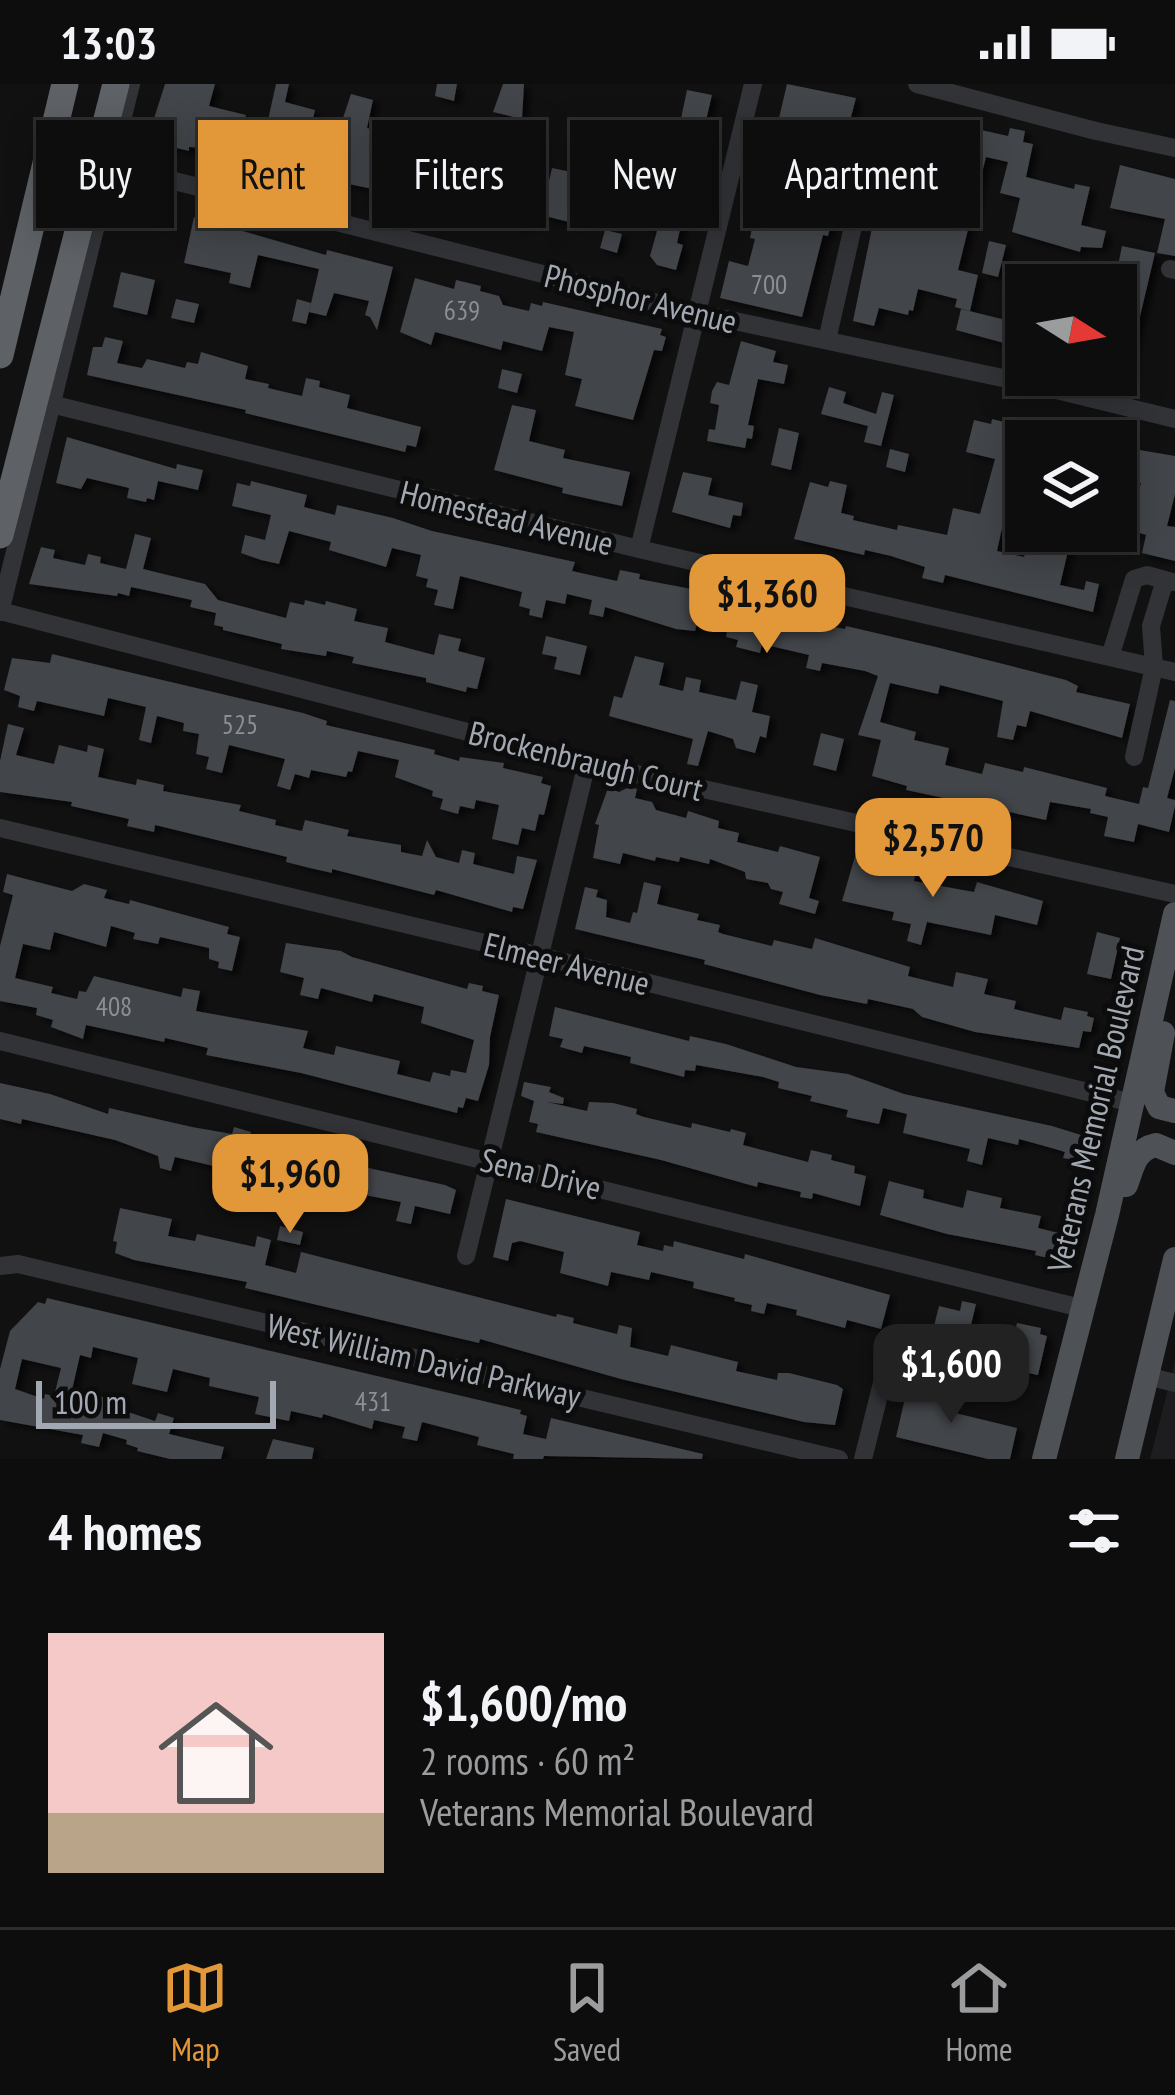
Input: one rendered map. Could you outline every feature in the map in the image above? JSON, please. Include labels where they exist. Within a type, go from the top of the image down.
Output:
[{"type":"highway","points":[[0,356],[65,84]]},
{"type":"highway","points":[[0,535],[116,84]]},
{"type":"main road","name":"Veterans Memorial Boulevard","points":[[1044,1459],[1171,960],[1175,914]]},
{"type":"main road","points":[[1175,984],[1167,1070],[1152,1092],[1159,1107],[1175,1111]]},
{"type":"main road","points":[[1107,1215],[1142,1150],[1156,1145],[1175,1153]]},
{"type":"main road","points":[[1125,1454],[1147,1376],[1167,1328],[1175,1259]]},
{"type":"main road","points":[[1053,1420],[1063,1459]]},
{"type":"street","points":[[122,120],[131,84]]},
{"type":"street","points":[[639,549],[753,84]]},
{"type":"street","points":[[916,84],[1175,148]]},
{"type":"street","name":"Phosphor Avenue","points":[[174,181],[697,313],[1175,419]]},
{"type":"street","points":[[0,612],[95,228]]},
{"type":"street","points":[[827,340],[853,228]]},
{"type":"street","name":"Homestead Avenue","points":[[51,404],[639,549],[1175,672]]},
{"type":"street","points":[[1110,657],[1134,579],[1147,575],[1170,581],[1149,635],[1154,667],[1133,757]]},
{"type":"street","name":"Brockenbraugh Court","points":[[0,612],[587,763],[1175,894]]},
{"type":"street","points":[[466,1256],[587,763]]},
{"type":"street","name":"Elmeer Avenue","points":[[0,828],[1132,1103]]},
{"type":"street","name":"Sena Drive","points":[[0,1041],[1081,1308]]},
{"type":"street","name":"West William David Parkway","points":[[4,1265],[839,1459]]},
{"type":"street","points":[[1147,1376],[1175,1383]]},
{"type":"street","points":[[863,1459],[883,1379]]},
{"type":"shaded area","points":[[1175,1362],[1175,1459],[1150,1459]]},
{"type":"building","points":[[165,84],[215,84],[209,106],[246,115],[245,120],[198,120],[198,148],[189,147],[189,151],[174,147],[174,120],[154,120]]},
{"type":"building","points":[[276,84],[289,84],[285,102],[315,110],[313,120],[268,120]]},
{"type":"building","points":[[437,84],[457,84],[454,101],[435,96]]},
{"type":"building","points":[[503,84],[524,84],[522,119],[493,112]]},
{"type":"building","points":[[787,84],[856,98],[850,120],[779,120]]},
{"type":"building","points":[[687,90],[712,95],[706,120],[681,120]]},
{"type":"building","points":[[351,94],[373,100],[367,128],[372,129],[372,189],[348,184],[348,120],[342,120]]},
{"type":"building","points":[[1010,128],[1025,131],[1023,142],[1033,144],[1026,177],[1074,189],[1075,184],[1090,187],[1081,225],[1106,231],[1102,248],[1081,247],[1080,252],[1012,232],[1020,198],[1000,193],[1008,162],[986,157],[980,181],[980,130],[1008,136]]},
{"type":"building","points":[[1120,165],[1175,179],[1175,256],[1157,253],[1165,219],[1110,208]]},
{"type":"building","points":[[552,168],[570,172],[569,222],[546,216],[546,180]]},
{"type":"building","points":[[194,217],[198,228],[232,228],[326,255],[327,250],[393,267],[377,330],[365,315],[369,301],[334,293],[326,316],[309,312],[319,269],[258,255],[250,288],[229,283],[231,273],[184,263]]},
{"type":"building","points":[[645,228],[680,228],[677,243],[683,245],[676,270],[657,265],[650,256],[657,231]]},
{"type":"building","points":[[752,228],[830,228],[828,236],[823,235],[802,317],[720,298],[729,261],[748,266],[755,239],[750,238]]},
{"type":"building","points":[[872,228],[968,228],[958,270],[978,275],[970,311],[955,307],[957,299],[918,289],[908,315],[879,308],[874,326],[853,321]]},
{"type":"building","points":[[605,230],[622,234],[617,253],[600,248]]},
{"type":"building","points":[[989,241],[1006,245],[998,277],[982,273]]},
{"type":"building","points":[[1122,246],[1155,253],[1137,329],[1137,264],[1118,264]]},
{"type":"building","points":[[121,272],[155,280],[147,315],[113,307]]},
{"type":"building","points":[[415,278],[454,289],[456,280],[481,286],[480,291],[499,296],[503,305],[529,311],[531,303],[542,306],[543,302],[662,329],[660,335],[666,337],[662,351],[654,350],[633,420],[575,406],[582,379],[565,375],[574,332],[549,327],[542,351],[503,341],[501,350],[435,332],[431,345],[400,332]]},
{"type":"building","points":[[176,299],[199,304],[194,323],[171,318]]},
{"type":"building","points":[[297,299],[311,303],[306,324],[292,321]]},
{"type":"building","points":[[1005,307],[1005,343],[956,330],[961,309],[1002,319]]},
{"type":"building","points":[[105,337],[123,341],[117,363],[142,368],[147,359],[185,368],[187,362],[198,364],[201,352],[248,366],[245,379],[269,384],[268,388],[302,396],[306,378],[320,381],[319,387],[350,395],[347,408],[421,427],[416,447],[407,445],[405,452],[87,375],[93,347],[102,347]]},
{"type":"building","points":[[741,341],[776,351],[773,362],[788,365],[784,384],[758,379],[748,425],[754,426],[752,439],[747,438],[745,448],[707,441],[709,429],[715,430],[719,405],[710,403],[712,391],[717,382],[729,385]]},
{"type":"building","points":[[502,369],[522,374],[517,393],[498,388]]},
{"type":"building","points":[[829,387],[846,392],[843,403],[876,414],[882,392],[894,395],[881,446],[864,442],[868,426],[821,414]]},
{"type":"building","points":[[512,405],[536,410],[529,441],[565,450],[563,458],[630,472],[622,506],[562,493],[563,488],[494,470]]},
{"type":"building","points":[[992,419],[1005,422],[1005,519],[997,551],[1024,557],[1025,552],[1068,552],[1060,585],[1084,590],[1086,581],[1099,584],[1093,612],[945,575],[943,583],[922,578],[925,567],[891,556],[865,550],[864,555],[794,539],[810,482],[828,487],[830,481],[847,485],[841,513],[854,516],[853,520],[947,535],[953,508],[980,514],[995,459],[966,452],[974,420],[991,424]]},
{"type":"building","points":[[779,428],[799,433],[791,470],[771,465]]},
{"type":"building","points":[[67,437],[176,469],[177,464],[203,470],[198,490],[158,481],[154,500],[147,498],[146,502],[127,498],[129,488],[87,478],[81,489],[56,483]]},
{"type":"building","points":[[890,449],[909,454],[905,472],[886,467]]},
{"type":"building","points":[[1137,450],[1175,456],[1175,494],[1167,526],[1175,527],[1175,561],[1142,553],[1146,535],[1137,532],[1141,483],[1137,482]]},
{"type":"building","points":[[683,472],[712,478],[708,495],[743,503],[741,516],[733,515],[730,528],[672,512]]},
{"type":"building","points":[[251,481],[307,495],[304,507],[335,515],[337,505],[393,518],[575,562],[572,571],[617,581],[620,570],[640,574],[639,579],[718,594],[717,600],[741,609],[936,647],[1066,680],[1078,686],[1076,692],[1130,704],[1122,738],[1030,711],[1026,727],[1017,725],[1013,740],[997,737],[1003,701],[940,685],[938,694],[890,683],[880,722],[916,732],[914,740],[949,748],[945,765],[982,774],[985,763],[1023,772],[1024,767],[1107,788],[1105,796],[1139,804],[1143,787],[1148,788],[1170,700],[1175,701],[1175,768],[1167,798],[1175,800],[1175,806],[1169,832],[1138,824],[1134,842],[1104,836],[1108,817],[1090,813],[1091,809],[1050,802],[1046,820],[906,790],[907,786],[872,776],[881,740],[858,735],[878,676],[865,671],[822,663],[820,671],[806,668],[809,655],[762,644],[760,653],[736,647],[738,640],[726,637],[727,631],[697,624],[695,631],[676,629],[605,607],[603,617],[589,614],[592,600],[567,594],[565,604],[546,600],[542,618],[529,615],[530,609],[519,606],[522,592],[460,576],[453,609],[434,605],[438,590],[426,587],[428,579],[416,576],[421,555],[392,548],[386,567],[329,550],[331,542],[289,531],[279,564],[241,553],[245,535],[265,540],[271,515],[232,506],[237,483],[250,486]]},
{"type":"building","points":[[135,534],[151,538],[143,569],[205,584],[218,600],[286,618],[290,602],[325,605],[326,601],[357,609],[354,621],[388,628],[385,642],[434,655],[439,634],[461,639],[458,651],[485,658],[477,689],[467,687],[466,692],[426,682],[426,678],[352,663],[354,657],[327,651],[326,656],[281,649],[282,644],[223,630],[214,625],[216,613],[190,607],[192,600],[131,587],[129,596],[117,596],[29,584],[41,547],[55,550],[53,558],[85,565],[88,554],[101,557],[100,563],[126,569]]},
{"type":"building","points":[[546,636],[587,646],[580,675],[554,669],[557,657],[542,654]]},
{"type":"building","points":[[52,654],[303,713],[327,721],[326,725],[435,750],[434,754],[459,761],[460,757],[504,763],[503,768],[543,777],[541,783],[551,786],[544,815],[539,814],[535,831],[522,828],[518,845],[492,839],[499,805],[476,800],[474,809],[460,806],[458,814],[440,809],[443,799],[432,796],[433,791],[395,777],[399,760],[358,751],[346,777],[311,770],[309,778],[295,774],[290,790],[277,786],[285,759],[229,745],[222,773],[206,769],[209,757],[196,754],[199,734],[183,731],[184,723],[157,716],[151,743],[139,740],[146,707],[108,698],[104,716],[37,701],[34,711],[18,707],[20,696],[4,690],[12,658],[50,663]]},
{"type":"building","points":[[635,656],[664,663],[659,685],[683,691],[686,677],[701,680],[699,692],[736,700],[741,681],[758,685],[752,712],[770,716],[766,738],[760,736],[755,753],[708,731],[698,766],[687,764],[693,739],[609,716],[614,696],[622,698]]},
{"type":"building","points":[[8,724],[24,728],[16,755],[54,764],[59,745],[87,752],[88,745],[104,749],[98,777],[136,785],[137,779],[164,785],[163,791],[241,805],[239,811],[276,820],[275,825],[302,831],[305,820],[349,830],[347,836],[401,845],[401,852],[422,856],[427,840],[436,857],[459,863],[462,850],[475,853],[473,864],[514,874],[517,856],[537,860],[523,909],[513,907],[512,912],[436,890],[434,895],[332,869],[332,873],[286,862],[287,857],[155,825],[154,832],[127,826],[129,819],[71,806],[72,802],[0,792],[0,761]]},
{"type":"building","points":[[821,733],[844,739],[836,771],[813,765]]},
{"type":"building","points":[[608,788],[619,792],[637,789],[635,798],[652,802],[656,810],[686,818],[688,811],[719,821],[718,828],[739,833],[737,842],[778,852],[780,846],[820,857],[809,898],[819,901],[815,914],[779,904],[783,892],[710,859],[709,864],[680,857],[679,862],[656,857],[655,861],[623,853],[620,864],[593,858],[599,825],[595,824]]},
{"type":"building","points":[[856,853],[901,865],[899,872],[915,876],[914,881],[974,892],[977,882],[1043,901],[1037,925],[995,915],[991,935],[927,922],[921,945],[907,941],[911,924],[892,920],[894,912],[842,901]]},
{"type":"building","points":[[7,874],[72,891],[84,884],[107,890],[104,898],[129,904],[130,900],[229,927],[227,934],[240,937],[232,971],[218,968],[219,962],[209,959],[209,948],[160,937],[158,944],[133,939],[135,933],[111,926],[106,947],[54,932],[50,950],[23,944],[15,978],[53,987],[51,993],[77,999],[94,976],[181,997],[183,988],[200,991],[196,1011],[308,1031],[303,1048],[334,1055],[336,1046],[400,1061],[397,1074],[430,1082],[433,1072],[466,1073],[474,1040],[421,1023],[424,1007],[374,994],[372,1002],[321,988],[318,999],[300,995],[304,978],[280,972],[286,943],[341,951],[467,989],[469,983],[483,986],[482,991],[499,995],[489,1065],[478,1101],[466,1098],[457,1113],[301,1073],[206,1055],[208,1048],[165,1038],[164,1042],[86,1025],[83,1039],[51,1027],[53,1020],[36,1015],[37,1008],[0,1001],[0,946],[13,895],[3,892]]},
{"type":"building","points":[[644,882],[661,886],[657,904],[699,914],[697,920],[720,925],[718,932],[723,934],[772,946],[774,940],[812,949],[815,938],[910,967],[908,976],[953,987],[956,972],[988,979],[984,994],[1016,1001],[1014,1009],[1061,1020],[1064,1007],[1088,1012],[1094,1018],[1091,1032],[1083,1031],[1079,1048],[975,1032],[922,1017],[913,1009],[820,995],[704,964],[705,960],[575,929],[585,887],[598,890],[596,897],[607,900],[606,917],[630,923]]},
{"type":"building","points":[[1097,932],[1120,938],[1111,979],[1087,974]]},
{"type":"building","points":[[555,1007],[689,1041],[690,1036],[726,1044],[796,1067],[848,1074],[904,1094],[1052,1126],[1094,1139],[1088,1163],[1019,1139],[1018,1145],[988,1138],[982,1165],[967,1161],[970,1149],[903,1133],[907,1114],[883,1108],[879,1124],[846,1117],[848,1110],[810,1101],[812,1096],[778,1088],[779,1082],[763,1077],[696,1065],[695,1071],[685,1070],[684,1077],[630,1063],[631,1057],[584,1046],[582,1053],[560,1047],[563,1039],[549,1036]]},
{"type":"building","points":[[524,1082],[551,1087],[549,1092],[564,1098],[563,1104],[547,1102],[587,1111],[589,1102],[613,1103],[637,1109],[636,1114],[644,1117],[691,1128],[692,1123],[731,1129],[746,1133],[743,1145],[808,1162],[811,1150],[832,1155],[831,1160],[855,1166],[854,1173],[866,1176],[860,1206],[813,1193],[812,1199],[800,1197],[801,1192],[758,1182],[757,1187],[536,1132],[538,1124],[529,1122],[534,1101],[521,1096]]},
{"type":"building","points":[[0,1083],[108,1114],[109,1108],[232,1134],[234,1127],[251,1132],[235,1187],[218,1183],[222,1168],[175,1157],[171,1171],[160,1168],[158,1156],[115,1140],[22,1119],[21,1124],[0,1119]]},
{"type":"building","points":[[272,1139],[324,1158],[445,1185],[456,1190],[450,1214],[415,1206],[411,1224],[396,1221],[401,1202],[323,1187],[324,1183],[289,1174],[287,1186],[262,1180]]},
{"type":"building","points":[[889,1181],[924,1190],[923,1198],[963,1208],[967,1190],[1002,1198],[1000,1208],[1041,1216],[1038,1228],[1071,1236],[1065,1262],[880,1215]]},
{"type":"building","points":[[506,1199],[640,1232],[637,1245],[663,1251],[664,1245],[673,1247],[674,1241],[744,1259],[745,1254],[890,1295],[881,1329],[847,1320],[845,1328],[767,1303],[764,1314],[751,1311],[752,1305],[735,1298],[693,1288],[694,1282],[651,1272],[649,1280],[611,1272],[608,1286],[560,1273],[564,1252],[520,1241],[512,1243],[508,1261],[493,1257]]},
{"type":"building","points":[[120,1208],[172,1219],[168,1236],[195,1241],[197,1234],[255,1247],[257,1236],[271,1240],[265,1265],[296,1273],[301,1252],[574,1318],[573,1323],[617,1334],[619,1325],[632,1328],[630,1347],[668,1356],[671,1345],[738,1362],[736,1371],[777,1380],[778,1373],[789,1373],[837,1385],[843,1389],[835,1425],[804,1422],[621,1379],[480,1339],[479,1343],[245,1288],[247,1282],[134,1260],[115,1253]]},
{"type":"building","points":[[280,1226],[303,1232],[300,1245],[277,1240]]},
{"type":"building","points":[[47,1298],[521,1410],[527,1416],[523,1434],[546,1439],[551,1418],[703,1454],[702,1459],[513,1459],[514,1454],[477,1445],[479,1437],[422,1422],[417,1441],[402,1438],[405,1427],[374,1420],[372,1429],[323,1414],[322,1418],[291,1411],[289,1421],[255,1414],[259,1397],[209,1386],[210,1378],[173,1369],[167,1392],[132,1384],[138,1358],[93,1347],[91,1358],[80,1355],[72,1390],[124,1402],[122,1410],[155,1421],[158,1413],[174,1418],[169,1434],[224,1447],[221,1459],[170,1459],[137,1451],[127,1440],[103,1433],[99,1447],[81,1443],[83,1435],[0,1420],[0,1369],[10,1331],[38,1302],[45,1304]],"holes":[[[22,1359],[61,1368],[54,1396],[45,1394],[44,1399],[15,1389]]]},
{"type":"building","points":[[962,1301],[976,1304],[964,1354],[929,1346],[939,1306],[960,1311]]},
{"type":"building","points":[[1017,1323],[1041,1328],[1040,1334],[1047,1336],[1038,1375],[1006,1369]]},
{"type":"building","points":[[909,1381],[947,1389],[943,1410],[1017,1428],[1010,1459],[988,1459],[896,1437]]},
{"type":"building","points":[[273,1439],[314,1448],[312,1459],[266,1459]]}]
